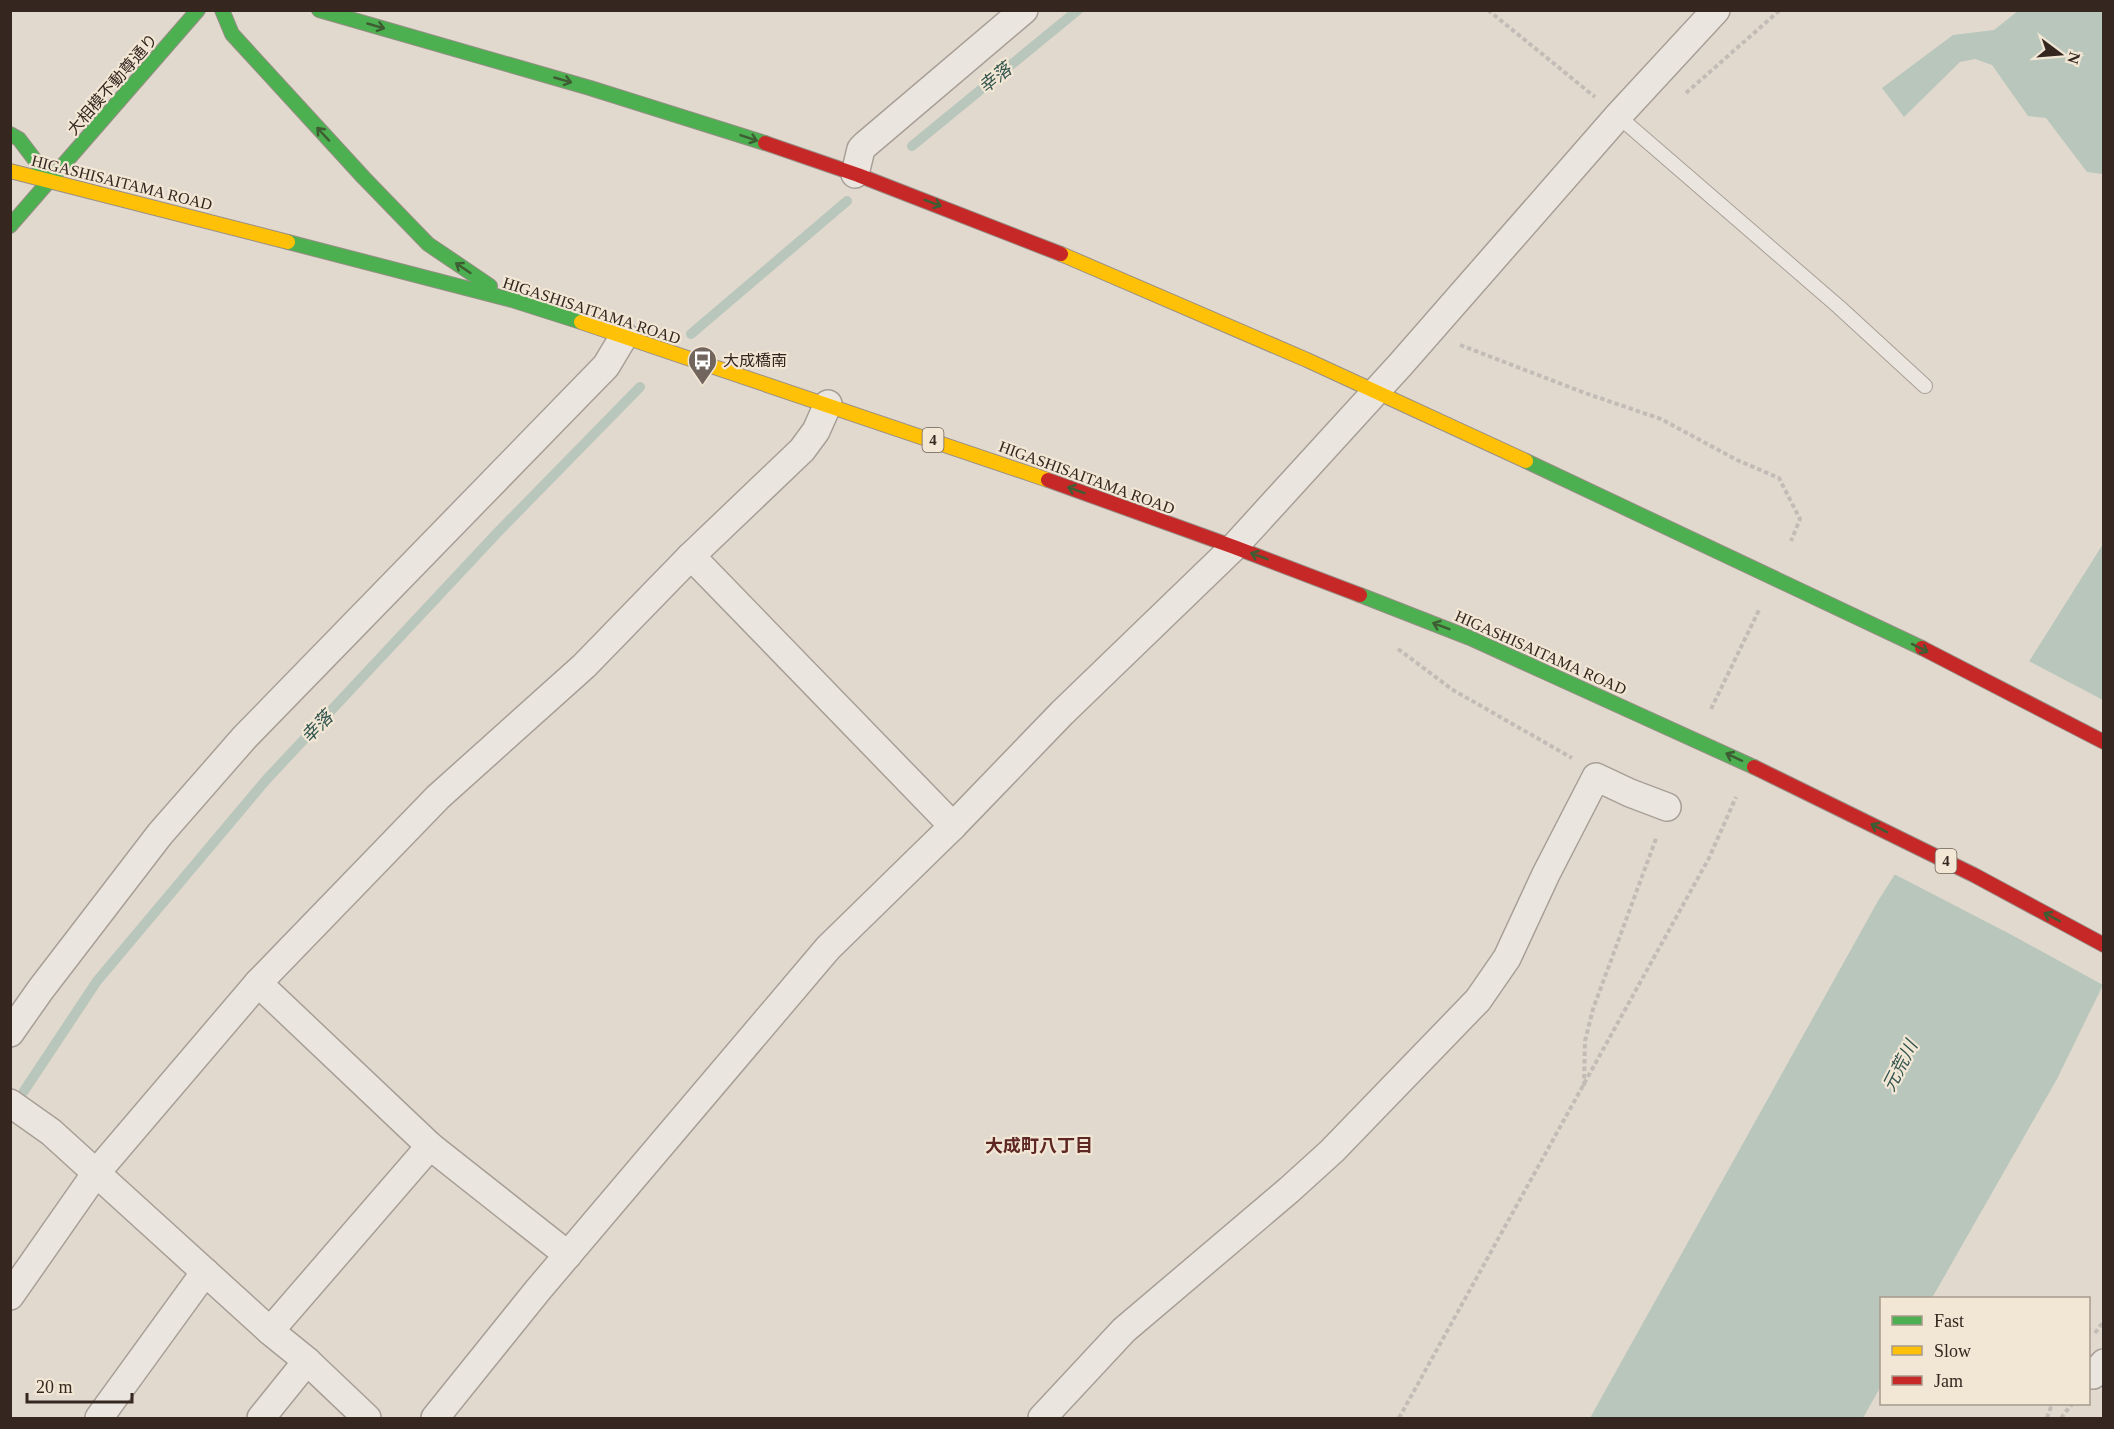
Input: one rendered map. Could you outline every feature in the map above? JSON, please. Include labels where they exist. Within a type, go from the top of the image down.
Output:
[{"type":"main road","name":"大相模不動尊通り","points":[[10,226],[198,10]]},
{"type":"main road","points":[[222,10],[231,34],[428,244],[512,300]]},
{"type":"main road","points":[[319,10],[628,98],[855,174],[1043,245],[1376,391],[1868,621],[2103,742]]},
{"type":"main road","points":[[10,134],[19,139],[50,180]]},
{"type":"main road","name":"HIGASHISAITAMA ROAD","points":[[10,171],[512,300],[828,404],[1234,547],[1470,638],[1787,782],[1974,875],[2103,945]]},
{"type":"street","points":[[855,174],[861,149],[865,145],[1024,10]]},
{"type":"street","points":[[435,1419],[538,1290],[828,948],[953,826],[1062,713],[1234,547],[1428,333],[1618,116],[1716,10]]},
{"type":"street","points":[[10,1033],[160,834],[229,755],[606,366],[624,336]]},
{"type":"street","points":[[10,1296],[96,1173],[258,983],[438,797],[584,666],[691,556],[802,450],[816,431],[828,404]]},
{"type":"street","points":[[691,556],[953,826]]},
{"type":"street","points":[[1042,1419],[1124,1330],[1332,1151],[1478,1000],[1507,958],[1546,874],[1596,777],[1629,793],[1667,807]]},
{"type":"street","points":[[258,983],[430,1146],[568,1255]]},
{"type":"street","points":[[10,1103],[51,1132],[270,1331],[307,1361],[367,1419]]},
{"type":"street","points":[[270,1331],[430,1146]]},
{"type":"street","points":[[99,1419],[205,1272]]},
{"type":"street","points":[[261,1419],[307,1361]]},
{"type":"lane","points":[[1618,116],[1839,306],[1925,386]]},
{"type":"path","points":[[1488,10],[1618,116]]},
{"type":"path","points":[[1685,93],[1780,10]]},
{"type":"path","points":[[1428,333],[1585,393],[1661,419],[1737,460],[1779,478],[1800,519],[1791,541]]},
{"type":"path","points":[[1709,712],[1764,601]]},
{"type":"path","points":[[1390,644],[1453,690],[1568,754],[1596,777]]},
{"type":"path","points":[[1399,1419],[1709,858],[1738,791]]},
{"type":"path","points":[[1584,1087],[1586,1041],[1593,1009],[1667,807]]},
{"type":"path","points":[[2061,1419],[2071,1405]]},
{"type":"water","points":[[2018,11],[2103,11],[2103,174],[2087,172],[2046,118],[2028,116],[1992,65],[1975,59],[1960,62],[1904,117],[1882,88],[1953,35],[1994,30]]},
{"type":"water","name":"元荒川","points":[[2103,544],[2103,985],[2057,1079],[1933,1297],[1880,1297],[1880,1388],[1863,1418],[1590,1418],[1878,901]]},
{"type":"pier","points":[[2027,660],[2103,700],[2103,985],[1892,873]]},
{"type":"waterway","name":"幸落","points":[[912,146],[1078,10]]},
{"type":"waterway","name":"幸落","points":[[691,334],[847,201]]},
{"type":"waterway","name":"幸落","points":[[24,1091],[97,981],[266,780],[498,532],[640,387]]},
{"type":"traffic: fast","points":[[10,226],[198,10]]},
{"type":"traffic: fast","points":[[222,10],[232,34],[428,244],[490,286]]},
{"type":"traffic: fast","points":[[319,10],[590,88],[765,143]]},
{"type":"traffic: fast","points":[[10,134],[19,139],[50,180]]},
{"type":"traffic: fast","points":[[288,242],[512,300],[581,322]]},
{"type":"traffic: fast","points":[[1526,461],[1922,648]]},
{"type":"traffic: fast","points":[[1360,595],[1470,638],[1754,767]]},
{"type":"traffic: slow","points":[[10,171],[288,242]]},
{"type":"traffic: slow","points":[[1061,254],[1307,360],[1526,461]]},
{"type":"traffic: slow","points":[[581,322],[1048,480]]},
{"type":"traffic: jam","points":[[765,143],[858,175],[1061,254]]},
{"type":"traffic: jam","points":[[1048,480],[1360,595]]},
{"type":"traffic: jam","points":[[1922,648],[2104,742]]},
{"type":"traffic: jam","points":[[1754,767],[1974,875],[2104,945]]},
{"type":"place","name":"大成橋南","points":[[702,386]]},
{"type":"district","name":"大成町八丁目","points":[[1039,1146]]}]
